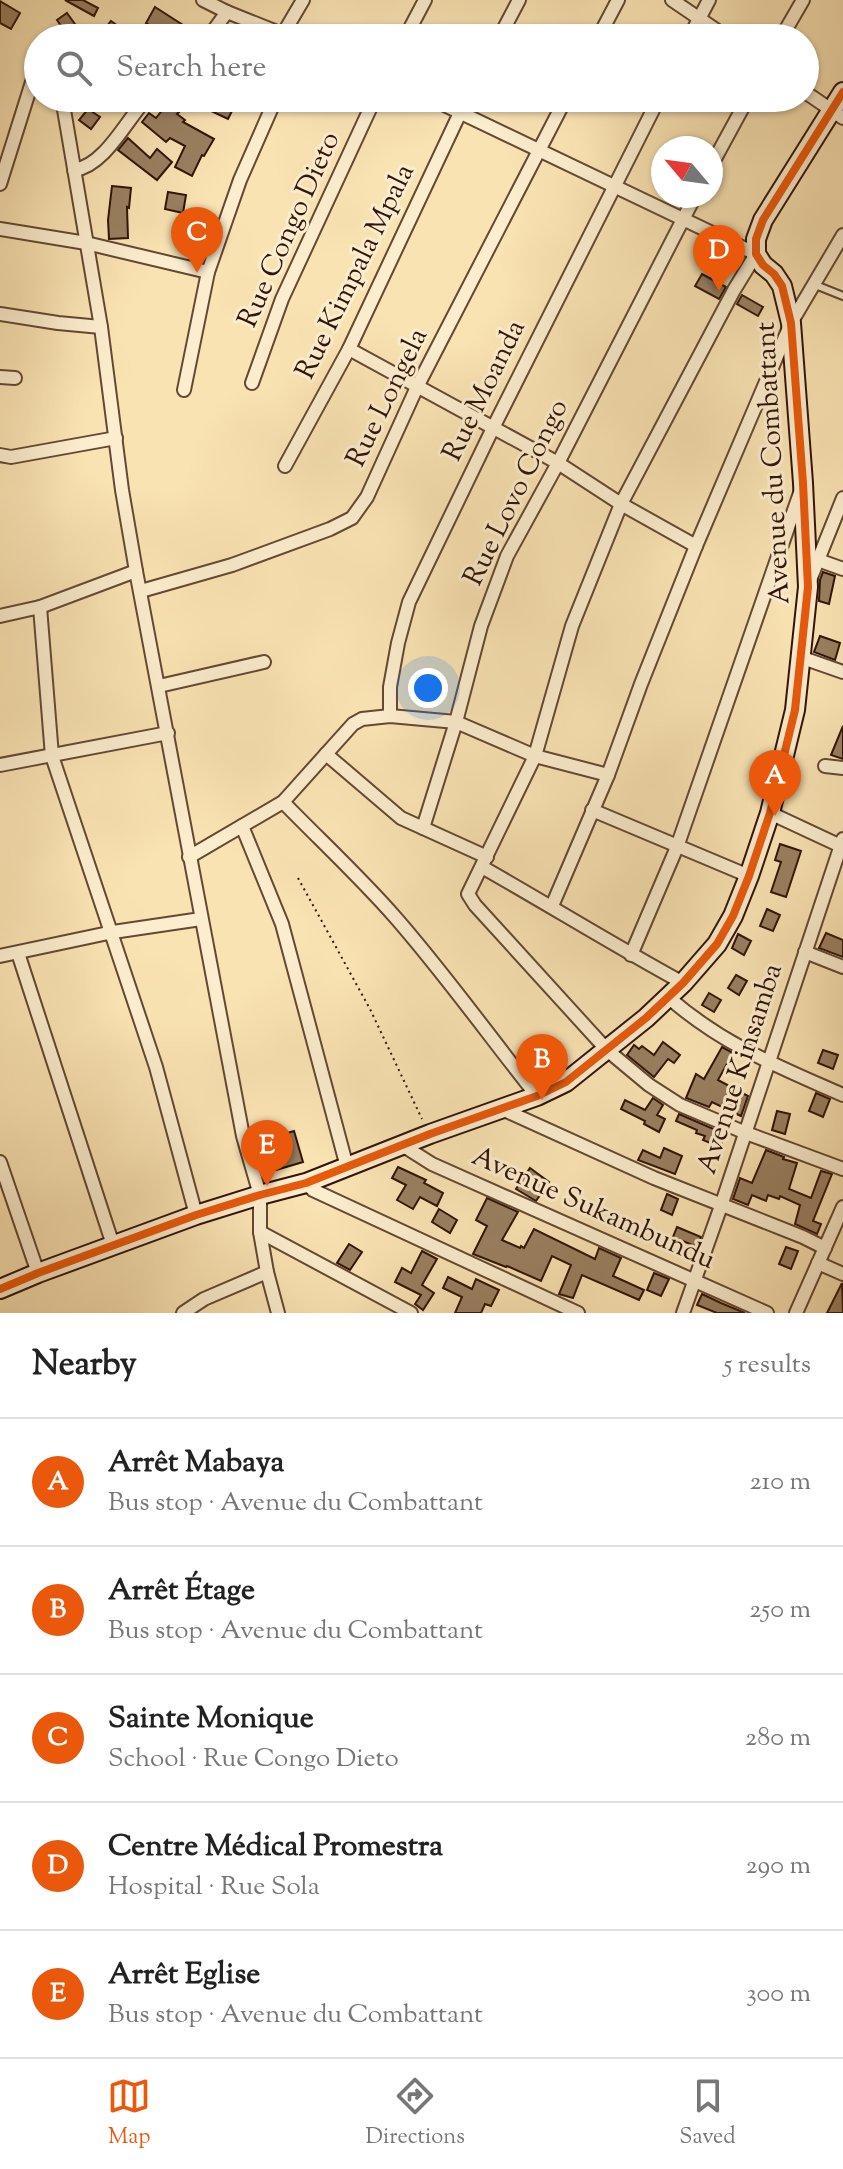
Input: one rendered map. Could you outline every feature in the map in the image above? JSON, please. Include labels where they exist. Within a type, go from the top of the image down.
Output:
[{"type":"street","points":[[203,0],[258,24]]},
{"type":"street","points":[[293,24],[303,0]]},
{"type":"street","points":[[412,24],[425,0]]},
{"type":"street","points":[[506,24],[519,0]]},
{"type":"street","points":[[605,24],[618,0]]},
{"type":"street","points":[[672,0],[708,24]]},
{"type":"street","points":[[696,24],[709,0]]},
{"type":"street","points":[[789,24],[803,0]]},
{"type":"street","points":[[218,24],[227,12]]},
{"type":"street","points":[[843,92],[838,114],[763,220],[756,239],[756,254],[621,504],[572,626],[535,756],[468,894],[607,1050],[649,1085],[680,1105],[843,1169]]},
{"type":"street","points":[[819,101],[838,114]]},
{"type":"street","points":[[0,184],[4,158],[24,102]]},
{"type":"street","points":[[64,112],[101,327],[136,571],[243,1136],[260,1195],[260,1232],[278,1313]]},
{"type":"street","points":[[74,170],[85,168],[135,112]]},
{"type":"street","points":[[184,390],[208,272],[240,180],[270,112]]},
{"type":"street","name":"Rue Congo Dieto","points":[[252,383],[282,299],[369,112]]},
{"type":"street","name":"Rue Kimpala Mpala","points":[[285,466],[349,349],[460,112]]},
{"type":"street","points":[[462,112],[756,254]]},
{"type":"street","name":"Rue Longela","points":[[141,591],[232,565],[352,518],[367,497],[417,387],[559,112]]},
{"type":"street","name":"Rue Moanda","points":[[390,716],[390,687],[409,602],[652,112]]},
{"type":"street","points":[[723,144],[740,112]]},
{"type":"street","name":"Rue Lovo Congo","points":[[423,828],[456,722],[481,626],[507,556],[689,208]]},
{"type":"street","points":[[0,229],[86,243],[208,272]]},
{"type":"street","points":[[552,906],[608,775],[696,546],[791,323],[843,235]]},
{"type":"street","name":"Avenue du Combattant","points":[[0,1289],[196,1215],[306,1183],[537,1096],[566,1082],[646,1018],[683,983],[717,944],[733,916],[770,813],[795,710],[808,587],[791,323],[782,286],[756,254]]},
{"type":"street","points":[[0,314],[101,327]]},
{"type":"street","points":[[349,349],[558,463],[621,504],[696,546]]},
{"type":"street","points":[[0,377],[15,378]]},
{"type":"street","points":[[0,455],[11,457],[116,438]]},
{"type":"street","points":[[631,955],[677,847],[803,483]]},
{"type":"street","points":[[808,587],[843,498]]},
{"type":"street","points":[[818,560],[843,569]]},
{"type":"street","points":[[0,616],[40,607],[136,571]]},
{"type":"street","points":[[40,607],[52,756],[156,1067],[196,1215]]},
{"type":"street","points":[[800,657],[843,672]]},
{"type":"street","points":[[159,686],[264,662]]},
{"type":"street","points":[[189,857],[283,802],[353,724],[362,719],[390,716],[456,722],[535,756],[608,775]]},
{"type":"street","points":[[0,765],[168,733]]},
{"type":"street","points":[[326,754],[392,812],[484,862],[631,955],[683,983]]},
{"type":"street","points":[[825,766],[843,768]]},
{"type":"street","points":[[283,802],[393,914],[460,994],[537,1096]]},
{"type":"street","points":[[592,810],[749,876]]},
{"type":"street","points":[[770,813],[842,844]]},
{"type":"street","points":[[242,826],[282,924],[347,1167]]},
{"type":"street","name":"Avenue Kinsamba","points":[[683,1313],[842,844]]},
{"type":"street","points":[[0,956],[113,932],[201,919]]},
{"type":"street","points":[[805,952],[843,967]]},
{"type":"street","points":[[18,953],[113,1245]]},
{"type":"street","points":[[668,997],[719,1036],[769,1063],[843,1095]]},
{"type":"street","points":[[502,1109],[654,1178],[825,1248]]},
{"type":"street","name":"Avenue Sukambundu","points":[[402,1145],[432,1164],[767,1313]]},
{"type":"street","points":[[0,1162],[38,1273]]},
{"type":"street","points":[[306,1183],[327,1196],[578,1313]]},
{"type":"street","points":[[796,1313],[843,1207]]},
{"type":"street","points":[[260,1232],[411,1313]]},
{"type":"street","points":[[818,1263],[843,1274]]},
{"type":"street","points":[[183,1313],[204,1299],[267,1272]]},
{"type":"lane","points":[[813,283],[843,296]]},
{"type":"path","points":[[298,878],[370,1009],[430,1134]]},
{"type":"building","points":[[65,0],[83,0],[98,8],[94,16]]},
{"type":"building","points":[[0,1],[20,13],[11,29],[0,23]]},
{"type":"building","points":[[155,7],[181,24],[148,24]]},
{"type":"building","points":[[67,13],[75,24],[60,24],[57,20]]},
{"type":"building","points":[[86,112],[100,117],[91,129],[79,120]]},
{"type":"building","points":[[161,112],[179,112],[177,114],[185,120],[183,122],[214,139],[192,176],[175,167],[185,146],[170,138],[166,142],[142,122],[149,113],[156,118]]},
{"type":"building","points":[[213,112],[232,112],[228,119]]},
{"type":"building","points":[[128,138],[150,158],[157,149],[172,162],[157,180],[118,150]]},
{"type":"building","points":[[112,186],[131,188],[127,207],[128,238],[109,239]]},
{"type":"building","points":[[168,192],[186,195],[183,213],[165,209]]},
{"type":"building","points":[[702,274],[726,287],[719,299],[695,286]]},
{"type":"building","points":[[742,295],[763,307],[758,316],[737,304]]},
{"type":"building","points":[[823,572],[835,576],[829,604],[819,601]]},
{"type":"building","points":[[820,636],[840,643],[835,660],[814,652]]},
{"type":"building","points":[[843,726],[843,759],[831,755]]},
{"type":"building","points":[[780,844],[801,851],[786,897],[771,892],[781,862],[775,860]]},
{"type":"building","points":[[767,909],[780,915],[773,931],[760,926]]},
{"type":"building","points":[[826,933],[843,940],[843,957],[819,948]]},
{"type":"building","points":[[738,934],[751,941],[744,955],[732,948]]},
{"type":"building","points":[[736,975],[747,981],[739,995],[728,988]]},
{"type":"building","points":[[709,993],[721,1000],[714,1012],[702,1005]]},
{"type":"building","points":[[663,1042],[680,1055],[674,1063],[668,1059],[654,1077],[627,1055],[634,1045],[639,1049],[642,1046],[654,1055]]},
{"type":"building","points":[[722,1047],[733,1053],[718,1080],[748,1096],[741,1116],[712,1102],[709,1107],[686,1098],[696,1074],[704,1079]]},
{"type":"building","points":[[823,1050],[838,1055],[833,1069],[818,1063]]},
{"type":"building","points":[[816,1093],[830,1099],[823,1117],[809,1111]]},
{"type":"building","points":[[653,1098],[663,1105],[657,1115],[665,1119],[659,1132],[621,1109],[625,1100],[645,1110]]},
{"type":"building","points":[[777,1111],[790,1114],[785,1134],[772,1130]]},
{"type":"building","points":[[679,1114],[725,1134],[720,1147],[703,1140],[705,1136],[696,1133],[697,1130],[676,1121]]},
{"type":"building","points":[[294,1131],[303,1162],[276,1170],[267,1139]]},
{"type":"building","points":[[664,1148],[682,1156],[675,1174],[638,1160],[643,1150],[660,1158]]},
{"type":"building","points":[[766,1150],[797,1163],[789,1189],[811,1198],[821,1171],[832,1174],[813,1221],[821,1224],[817,1234],[795,1224],[800,1205],[780,1196],[779,1199],[768,1195],[766,1201],[752,1195],[748,1205],[733,1199],[740,1178],[752,1183]]},
{"type":"building","points":[[398,1167],[426,1180],[424,1183],[443,1193],[437,1206],[420,1197],[413,1209],[397,1200],[406,1185],[392,1178]]},
{"type":"building","points":[[530,1168],[549,1182],[536,1201],[516,1189]]},
{"type":"building","points":[[667,1194],[678,1199],[672,1215],[661,1210]]},
{"type":"building","points":[[487,1198],[518,1212],[502,1240],[524,1248],[534,1229],[595,1259],[599,1248],[621,1258],[613,1276],[644,1290],[639,1300],[582,1275],[573,1298],[559,1294],[571,1265],[552,1256],[541,1281],[473,1254],[487,1226],[476,1220]]},
{"type":"building","points":[[439,1209],[457,1220],[450,1233],[432,1222]]},
{"type":"building","points":[[677,1227],[701,1237],[697,1247],[673,1237]]},
{"type":"building","points":[[349,1244],[362,1252],[350,1270],[337,1263]]},
{"type":"building","points":[[786,1247],[798,1251],[791,1269],[779,1264]]},
{"type":"building","points":[[422,1251],[437,1259],[422,1285],[434,1293],[423,1310],[415,1304],[421,1295],[395,1282],[402,1268],[411,1273]]},
{"type":"building","points":[[654,1273],[669,1279],[661,1296],[647,1290]]},
{"type":"building","points":[[448,1277],[472,1289],[476,1279],[499,1290],[491,1306],[485,1304],[481,1313],[455,1313],[462,1297],[443,1288]]},
{"type":"building","points":[[842,1283],[843,1313],[827,1313]]},
{"type":"building","points":[[702,1294],[745,1313],[717,1313],[697,1305]]},
{"type":"cycle path","points":[[0,1289],[196,1215],[306,1183],[537,1096],[566,1082],[646,1018],[683,983],[717,944],[733,916],[770,813],[795,710],[808,587],[791,323],[782,286],[756,254],[756,239],[763,220],[843,92]]},
{"type":"place","name":"Sainte Monique","points":[[197,273]]},
{"type":"place","name":"Centre Médical Promestra","points":[[719,291]]},
{"type":"place","name":"Arrêt Mabaya","points":[[775,816]]},
{"type":"place","name":"Arrêt Étage","points":[[542,1100]]},
{"type":"place","name":"Arrêt Eglise","points":[[267,1186]]}]
